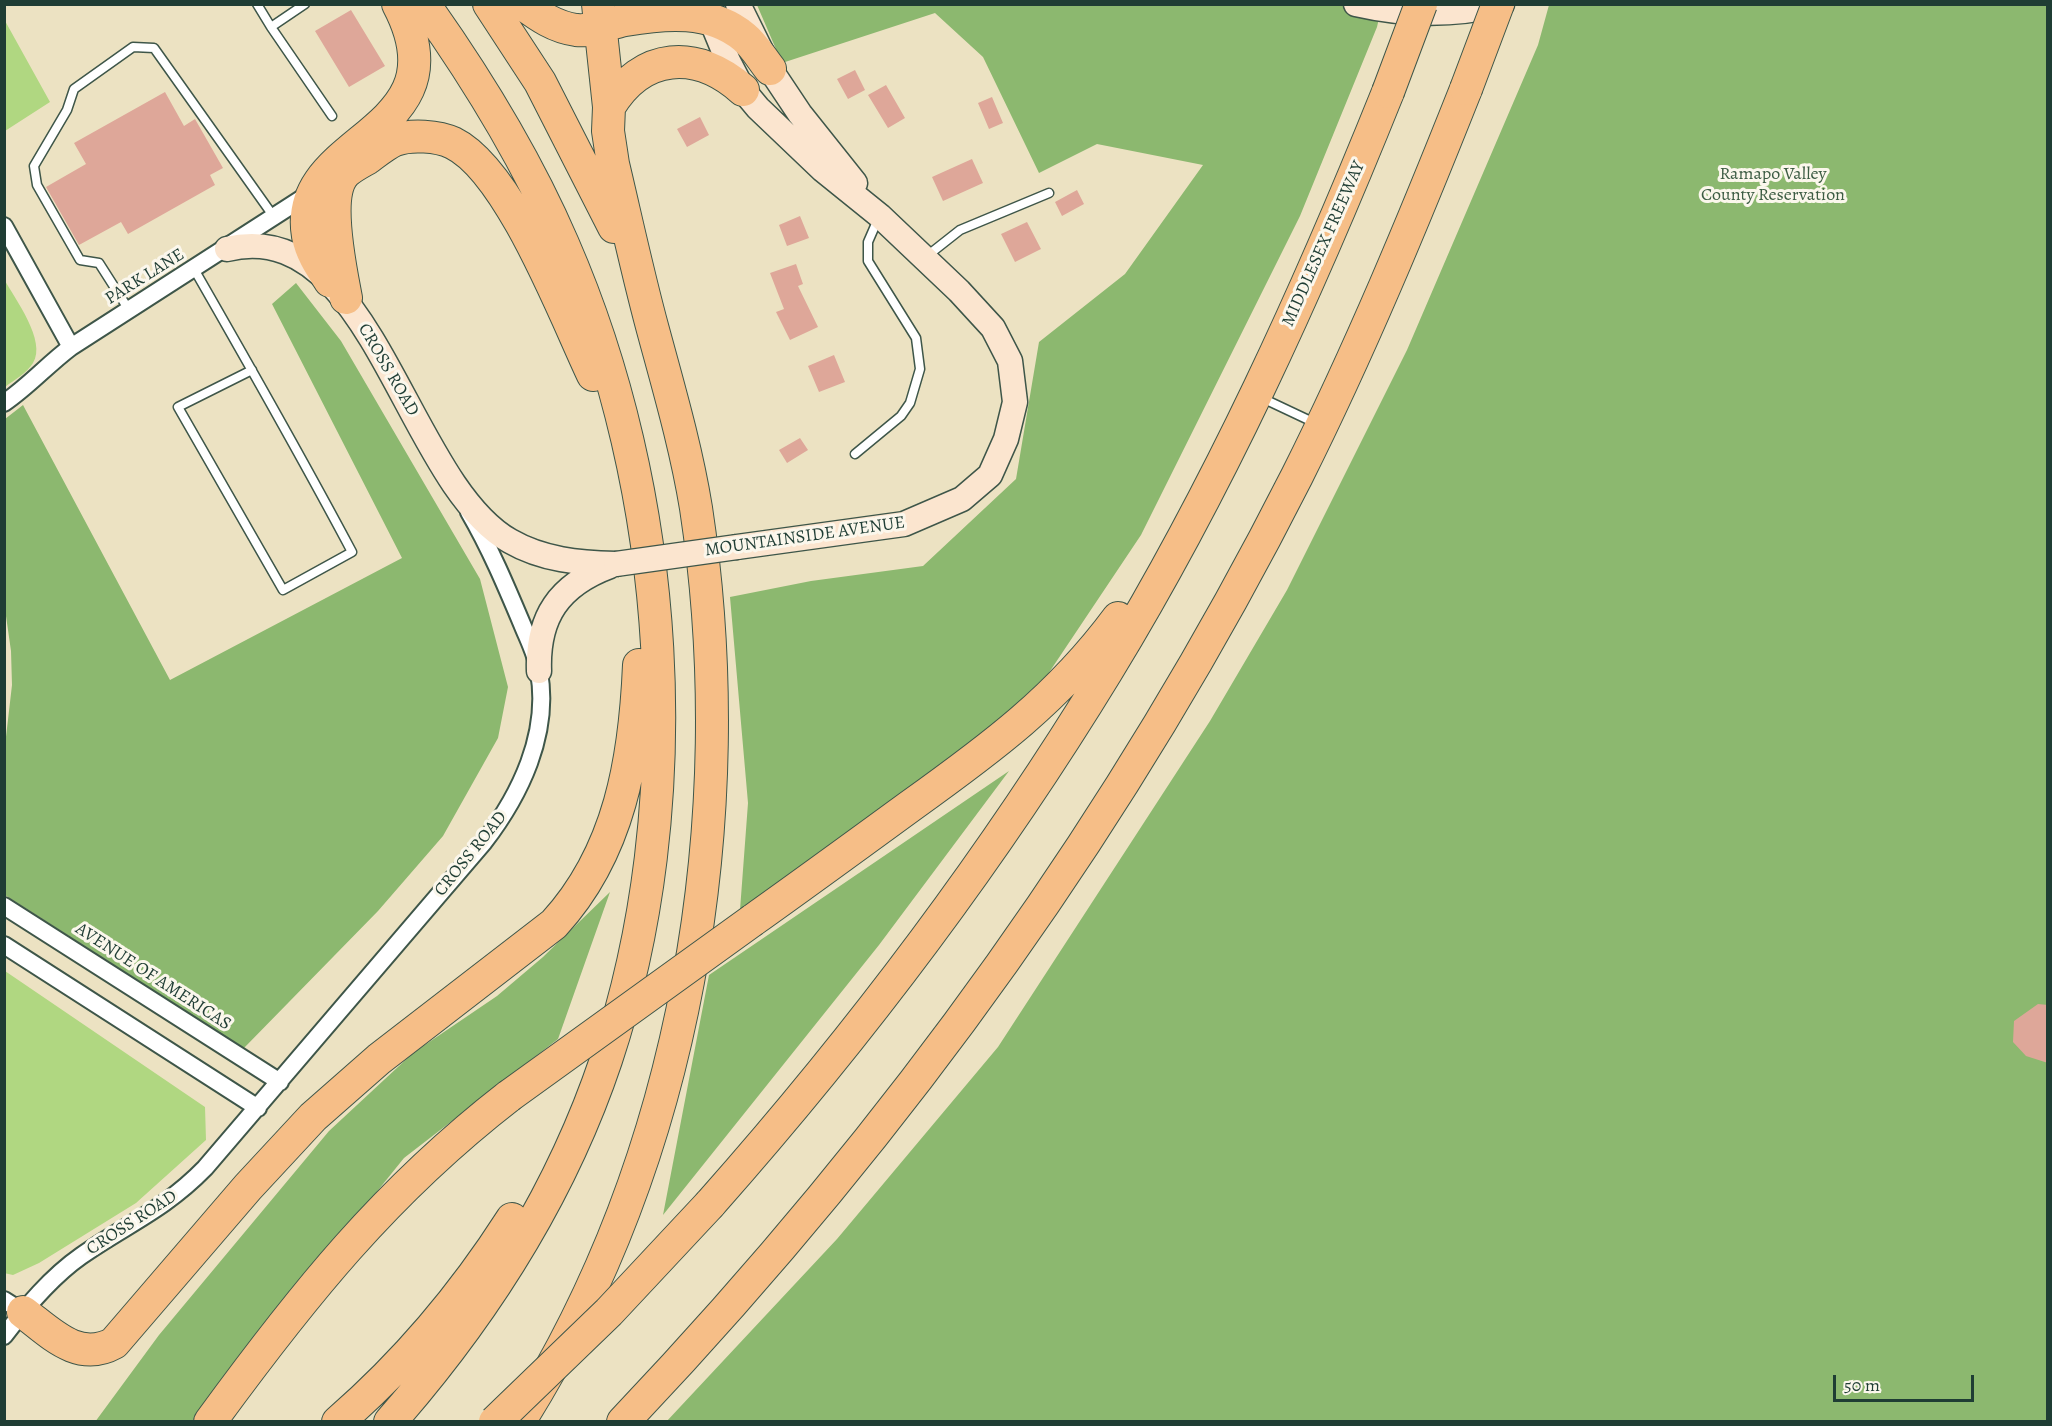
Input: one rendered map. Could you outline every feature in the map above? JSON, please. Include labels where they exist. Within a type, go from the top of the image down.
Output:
[{"type":"highway","points":[[338,290],[314,255],[308,237],[308,215],[312,191],[338,160],[391,117],[408,91],[414,64],[412,38],[398,4]]},
{"type":"highway","points":[[390,1422],[479,1311],[508,1265],[562,1166],[606,1059],[633,956],[643,903],[656,798],[658,685],[650,574],[632,458],[601,345],[563,243],[519,154],[495,110],[424,4]]},
{"type":"highway","points":[[489,4],[540,82],[585,166],[612,222],[653,329]]},
{"type":"highway","points":[[523,4],[543,19],[562,27],[578,30],[614,14],[690,15],[707,11],[746,39],[770,69]]},
{"type":"highway","name":"MIDDLESEX FREEWAY","points":[[1256,395],[1338,215],[1421,4]]},
{"type":"highway","points":[[623,1422],[715,1323],[852,1162],[936,1055],[1017,943],[1093,830],[1166,712],[1242,580],[1321,426],[1378,303],[1500,4]]},
{"type":"highway","points":[[519,1422],[585,1302],[632,1188],[660,1096],[680,1018],[700,902],[711,778],[710,630],[704,568],[685,447],[653,329],[613,164],[608,131],[614,14]]},
{"type":"highway","points":[[609,107],[620,89],[635,75],[652,67],[677,62],[694,62],[714,69],[743,90]]},
{"type":"highway","points":[[312,191],[345,173],[395,140],[415,137],[452,143],[481,165],[511,209],[543,268],[632,458]]},
{"type":"highway","points":[[338,290],[337,194],[345,173]]},
{"type":"highway","points":[[210,1422],[301,1300],[365,1226],[421,1169],[509,1096],[1001,740],[1060,688],[1098,646],[1119,616],[1256,395]]},
{"type":"highway","points":[[495,1422],[609,1312],[710,1204],[792,1110],[948,908],[1090,698],[1141,612],[1256,395]]},
{"type":"highway","points":[[11,1316],[77,1350],[102,1350],[114,1343],[248,1187],[313,1117],[370,1066],[546,930],[569,908],[594,870],[605,847],[620,805],[629,764],[638,687],[641,517]]},
{"type":"highway","points":[[338,1422],[391,1372],[460,1295],[521,1204],[572,1104],[611,1002],[643,903]]},
{"type":"street","name":"MOUNTAINSIDE AVENUE","points":[[738,4],[770,69],[800,114],[880,216]]},
{"type":"street","points":[[1356,4],[1396,12],[1442,13],[1500,4]]},
{"type":"street","name":"MOUNTAINSIDE AVENUE","points":[[457,490],[490,527],[528,549],[568,561],[616,564],[904,524],[962,500],[990,475],[1006,440],[1015,402],[1010,362],[993,328],[880,216],[823,170],[758,108],[743,90],[707,11]]},
{"type":"street","name":"PARK LANE","points":[[4,403],[30,385],[51,362],[71,348],[227,249],[312,191]]},
{"type":"street","points":[[4,226],[71,348]]},
{"type":"street","points":[[227,249],[248,244],[268,245],[294,254],[338,290]]},
{"type":"street","name":"CROSS ROAD","points":[[11,1316],[80,1257],[135,1225],[182,1191],[258,1108],[484,842],[503,816],[524,778],[532,754],[538,727],[539,671],[495,561],[457,490],[338,290]]},
{"type":"street","name":"MOUNTAINSIDE AVENUE","points":[[539,671],[541,634],[558,600],[582,579],[616,564]]},
{"type":"street","name":"AVENUE OF AMERICAS","points":[[4,906],[280,1082]]},
{"type":"street","points":[[4,945],[258,1108]]},
{"type":"lane","points":[[257,4],[332,116]]},
{"type":"lane","points":[[271,27],[304,5]]},
{"type":"lane","points":[[129,311],[99,263],[80,261],[37,185],[34,166],[67,110],[74,89],[133,47],[154,48],[274,217]]},
{"type":"lane","points":[[924,258],[960,230],[1049,193]]},
{"type":"lane","points":[[855,454],[902,416],[910,402],[920,369],[916,338],[868,261],[868,242],[880,216]]},
{"type":"lane","points":[[194,269],[252,370],[352,552],[283,590],[178,407],[252,370]]},
{"type":"lane","points":[[1256,395],[1321,426]]},
{"type":"green space","points":[[757,5],[1382,5],[1377,27],[1300,216],[1141,535],[1048,674],[975,744],[740,910],[748,803],[730,597],[811,581],[923,566],[1016,479],[1039,342],[1125,274],[1203,165],[1097,144],[1039,173],[983,57],[935,13],[782,63]]},
{"type":"green space","name":"Ramapo Valley County Reservation","points":[[1549,5],[2047,5],[2047,1421],[666,1422],[837,1239],[998,1047],[1210,721],[1287,590],[1407,350],[1538,45]]},
{"type":"green space","points":[[4,19],[50,102],[5,131],[4,131]]},
{"type":"green space","points":[[4,279],[28,320],[36,343],[33,363],[5,387]]},
{"type":"green space","points":[[296,283],[341,341],[480,579],[508,687],[498,738],[443,836],[378,911],[244,1048],[5,895],[4,754],[12,685],[11,651],[4,602],[5,419],[23,405],[170,680],[402,558],[272,304]]},
{"type":"green space","points":[[1009,771],[879,945],[663,1215],[709,975]]},
{"type":"green space","points":[[610,892],[558,1039],[404,1158],[192,1421],[95,1422],[159,1335],[329,1131],[413,1053],[497,996],[543,957]]},
{"type":"green space","points":[[5,971],[205,1107],[206,1140],[136,1203],[39,1263],[13,1275],[4,1273]]},
{"type":"building","points":[[351,10],[385,66],[349,87],[315,31]]},
{"type":"building","points":[[855,70],[865,90],[848,99],[837,79]]},
{"type":"building","points":[[886,85],[905,118],[888,128],[868,95]]},
{"type":"building","points":[[165,92],[184,126],[195,119],[223,168],[210,175],[215,185],[128,234],[121,222],[79,245],[46,187],[86,164],[74,143]]},
{"type":"building","points":[[992,97],[1003,123],[989,129],[978,103]]},
{"type":"building","points":[[700,117],[709,135],[687,147],[677,129]]},
{"type":"building","points":[[972,159],[983,183],[943,201],[932,177]]},
{"type":"building","points":[[1077,190],[1084,204],[1062,216],[1055,202]]},
{"type":"building","points":[[800,216],[809,238],[787,246],[779,225]]},
{"type":"building","points":[[1027,222],[1041,249],[1015,262],[1001,234]]},
{"type":"building","points":[[796,264],[803,284],[798,286],[818,327],[790,340],[776,312],[784,309],[770,273]]},
{"type":"building","points":[[834,355],[845,382],[819,392],[808,366]]},
{"type":"building","points":[[800,438],[808,450],[787,463],[779,450]]},
{"type":"building","points":[[2038,1004],[2048,1005],[2048,1063],[2026,1056],[2013,1042],[2014,1021]]}]
